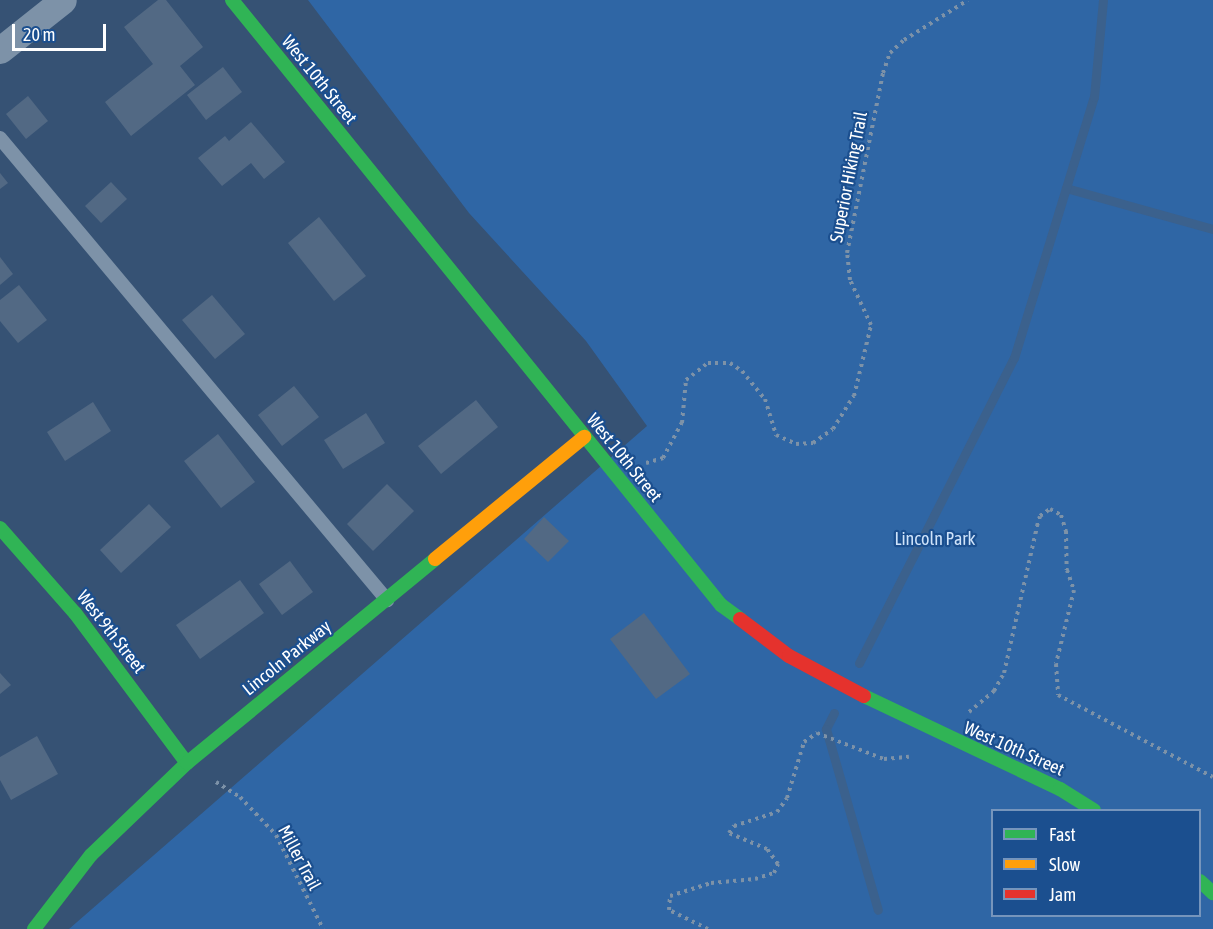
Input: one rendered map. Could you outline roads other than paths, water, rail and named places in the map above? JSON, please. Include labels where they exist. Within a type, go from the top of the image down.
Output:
[{"type":"street","points":[[0,50],[63,0]]},
{"type":"street","name":"West 10th Street","points":[[232,0],[721,605],[789,656],[918,725],[1060,789],[1092,809]]},
{"type":"street","name":"Lincoln Parkway","points":[[34,929],[91,855],[187,764],[584,437]]},
{"type":"street","name":"West 9th Street","points":[[0,528],[75,613],[187,764]]},
{"type":"street","points":[[1201,882],[1213,893]]},
{"type":"lane","points":[[0,138],[387,600]]},
{"type":"waterway","points":[[859,663],[1014,358],[1094,97],[1103,0]]},
{"type":"waterway","points":[[1066,188],[1213,229]]},
{"type":"waterway","points":[[834,713],[826,729],[878,910]]},
{"type":"park label","name":"Lincoln Park","points":[[935,539]]}]
